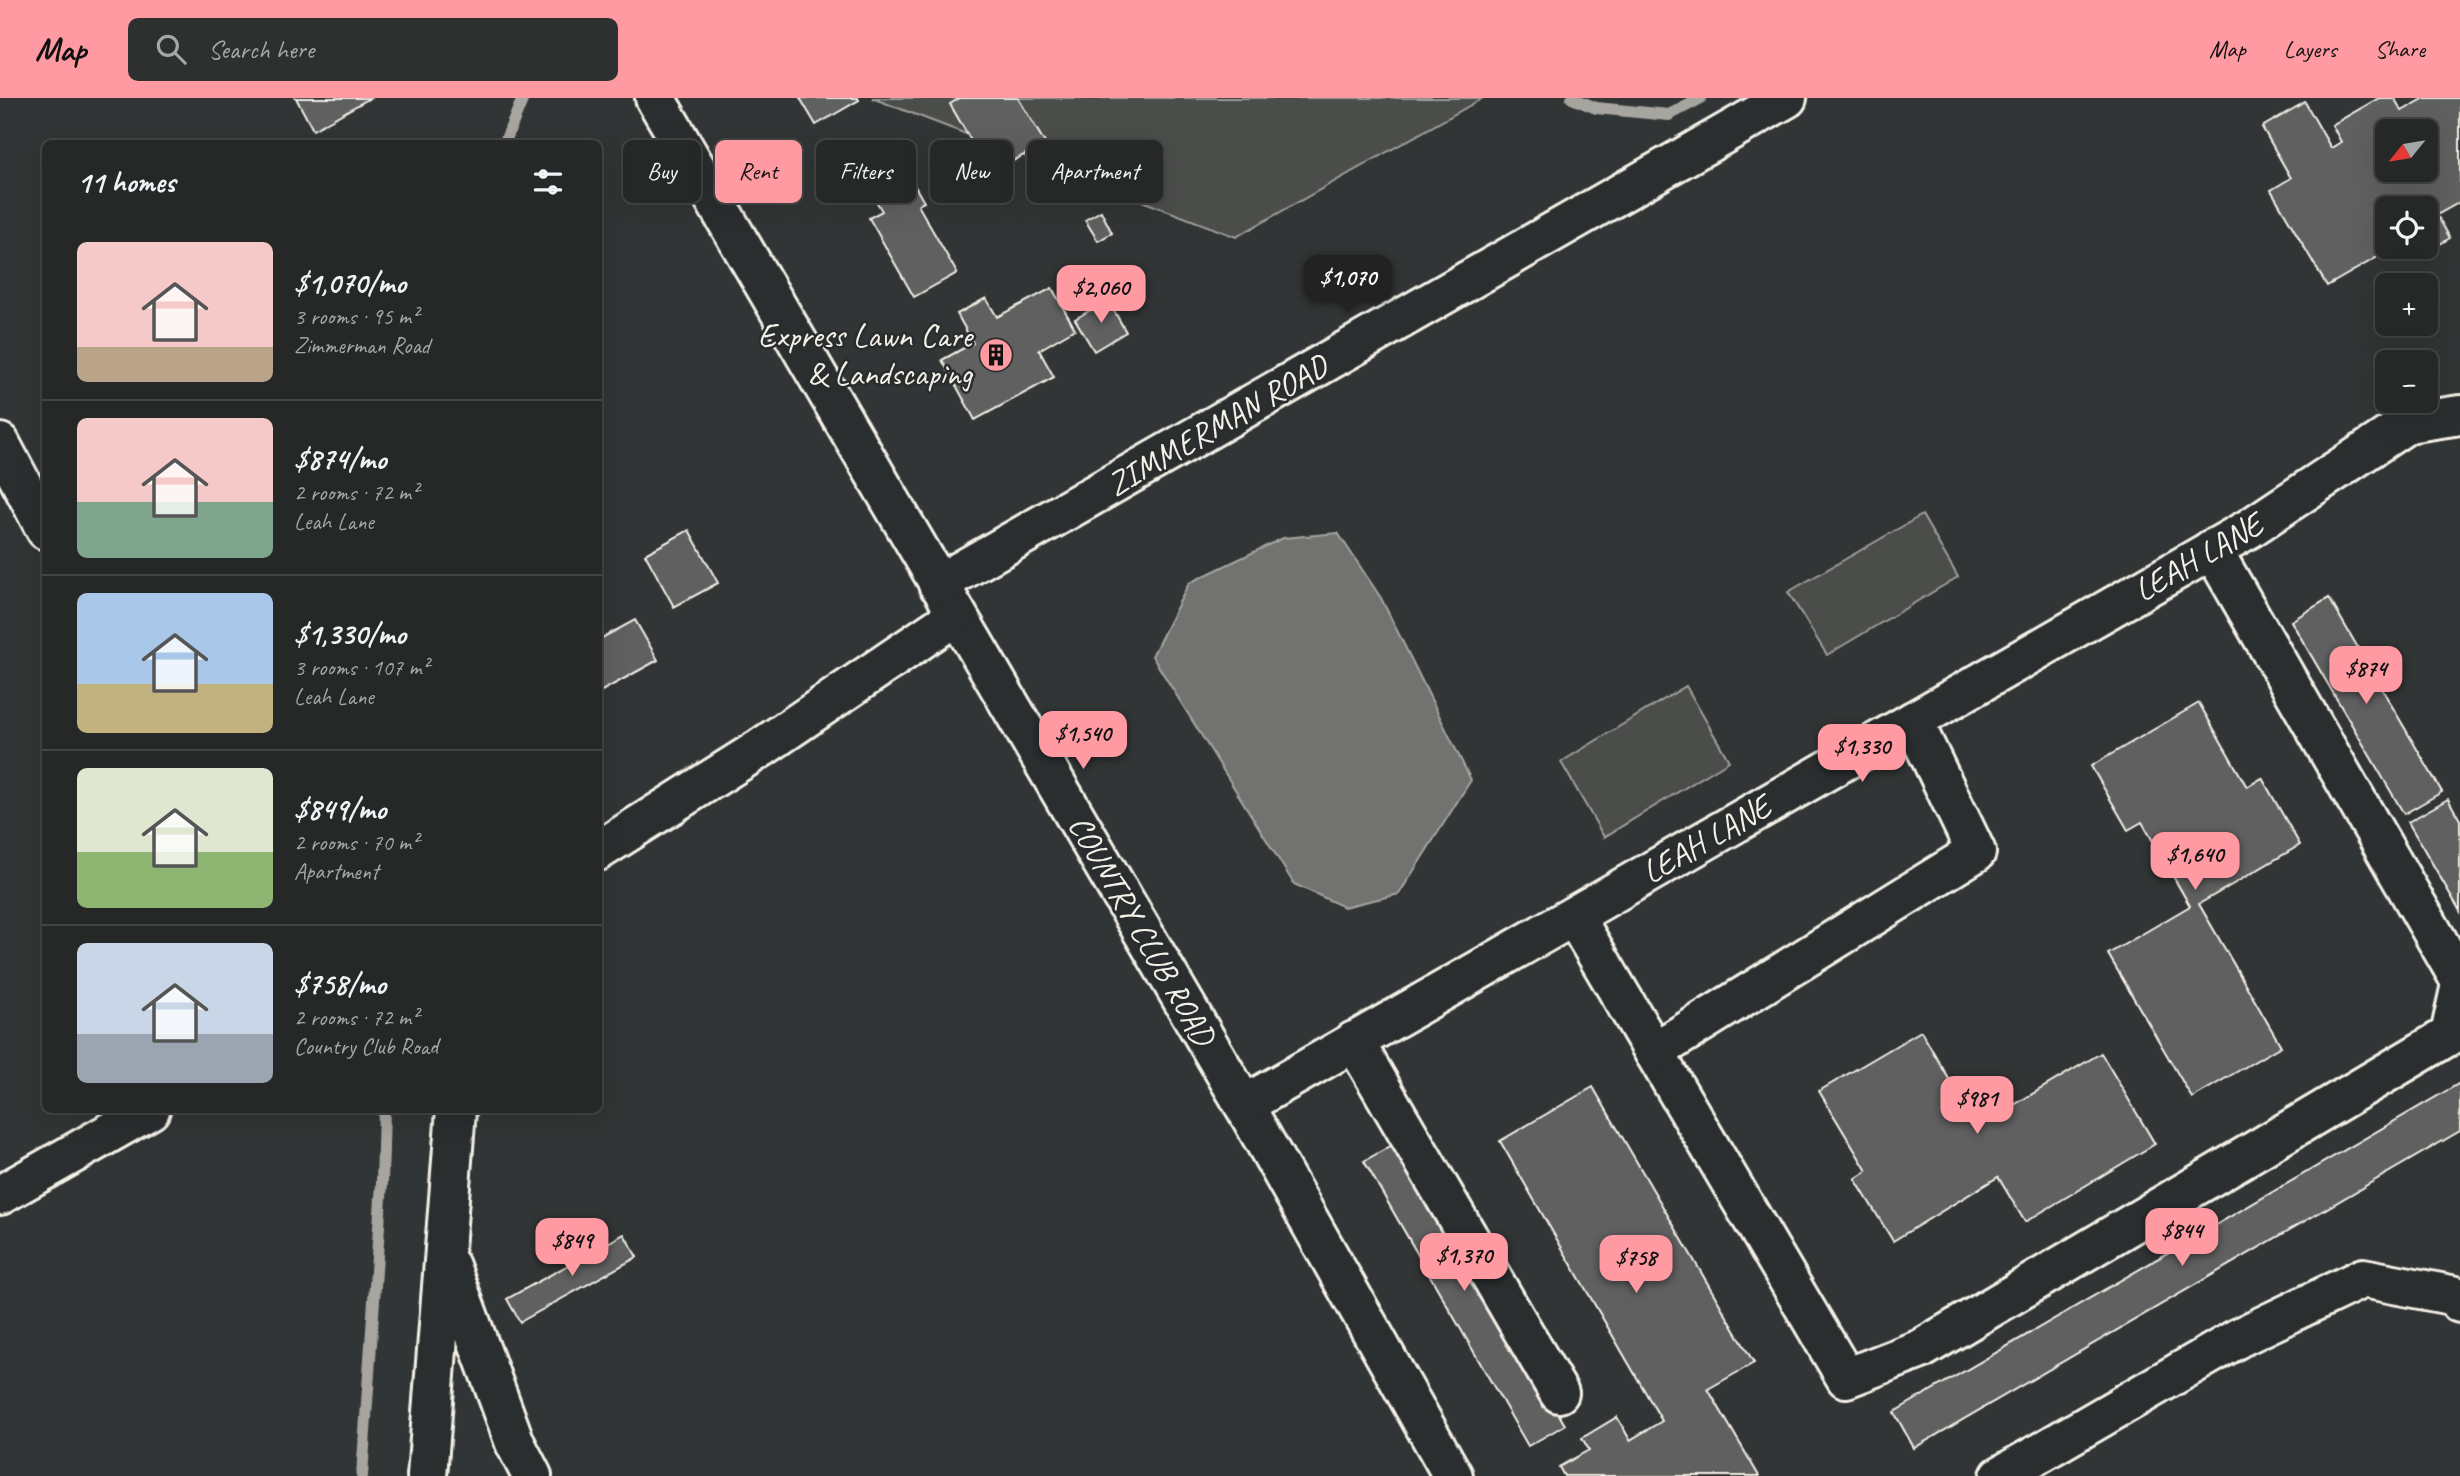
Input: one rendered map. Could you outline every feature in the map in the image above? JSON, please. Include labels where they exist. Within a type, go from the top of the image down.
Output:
[{"type":"street","name":"COUNTRY CLUB ROAD","points":[[655,98],[1244,1105],[1453,1476]]},
{"type":"street","name":"ZIMMERMAN ROAD","points":[[602,848],[761,748],[948,600],[1787,98]]},
{"type":"street","name":"LEAH LANE","points":[[1244,1105],[2212,549],[2408,423],[2460,415]]},
{"type":"street","points":[[0,443],[42,522]]},
{"type":"street","points":[[2212,549],[2460,980]]},
{"type":"street","points":[[1654,1052],[1976,852],[1913,721]]},
{"type":"street","points":[[1574,915],[1846,1378],[1921,1349],[2450,1035],[2460,989]]},
{"type":"street","points":[[1354,1041],[1559,1393]]},
{"type":"street","points":[[0,1195],[145,1113]]},
{"type":"street","points":[[427,1476],[447,1256],[456,1113]]},
{"type":"street","points":[[447,1256],[515,1443],[532,1476]]},
{"type":"street","points":[[2000,1476],[2240,1337],[2363,1278],[2456,1296],[2460,1303]]},
{"type":"shaded area","points":[[872,98],[1483,98],[1236,237],[1147,203],[1163,203],[1163,140],[1027,140],[1027,157],[1013,152],[1013,140],[982,140]]},
{"type":"shaded area","points":[[1922,515],[1958,577],[1827,655],[1788,592]]},
{"type":"shaded area","points":[[1338,533],[1381,598],[1471,780],[1399,894],[1344,907],[1294,884],[1152,656],[1189,583],[1283,538]]},
{"type":"shaded area","points":[[1686,686],[1729,761],[1604,837],[1561,762]]},
{"type":"building","points":[[296,98],[370,98],[313,130]]},
{"type":"building","points":[[800,98],[858,98],[859,100],[816,125]]},
{"type":"building","points":[[960,98],[1018,98],[1043,140],[1027,140],[1027,153],[1013,161],[1013,140],[971,140],[950,104]]},
{"type":"building","points":[[2379,98],[2394,98],[2402,111],[2425,98],[2460,98],[2460,202],[2438,214],[2438,196],[2375,196],[2375,258],[2327,286],[2271,190],[2291,178],[2262,127],[2305,102],[2331,148],[2341,142],[2332,125]]},
{"type":"building","points":[[916,188],[924,202],[918,205],[957,273],[914,297],[869,218],[882,211],[877,203],[916,203]]},
{"type":"building","points":[[1101,211],[1112,233],[1098,241],[1085,220]]},
{"type":"building","points":[[2438,217],[2450,238],[2438,245]]},
{"type":"building","name":"Express Lawn Care & Landscaping","points":[[1052,288],[1075,329],[1039,350],[1054,377],[975,420],[942,360],[973,343],[957,314],[986,298],[997,317]]},
{"type":"building","points":[[1108,300],[1126,332],[1094,351],[1075,319]]},
{"type":"building","points":[[689,530],[718,583],[674,607],[645,554]]},
{"type":"building","points":[[2329,598],[2442,792],[2404,814],[2291,621]]},
{"type":"building","points":[[635,620],[658,660],[602,691],[602,638]]},
{"type":"building","points":[[2199,703],[2247,787],[2262,778],[2300,845],[2199,904],[2281,1046],[2192,1098],[2108,954],[2190,906],[2142,822],[2128,830],[2091,766]]},
{"type":"building","points":[[2448,799],[2460,820],[2460,911],[2408,822]]},
{"type":"building","points":[[1921,1031],[1977,1127],[2101,1053],[2155,1144],[2025,1222],[1998,1177],[1893,1241],[1855,1179],[1867,1171],[1819,1091]]},
{"type":"building","points":[[2460,1083],[2460,1131],[1914,1448],[1894,1412]]},
{"type":"building","points":[[1593,1087],[1754,1363],[1708,1389],[1759,1476],[1564,1476],[1559,1467],[1589,1450],[1582,1438],[1617,1417],[1630,1440],[1662,1421],[1500,1141]]},
{"type":"building","points":[[1401,1140],[1565,1425],[1528,1446],[1364,1161]]},
{"type":"building","points":[[624,1234],[637,1257],[520,1322],[507,1299]]},
{"type":"waterway","points":[[506,140],[523,98]]},
{"type":"waterway","points":[[1572,98],[1596,108],[1669,115],[1701,98]]},
{"type":"waterway","points":[[362,1476],[382,1183],[384,1113]]},
{"type":"place","name":"Express Lawn Care & Landscaping","points":[[996,355]]}]
